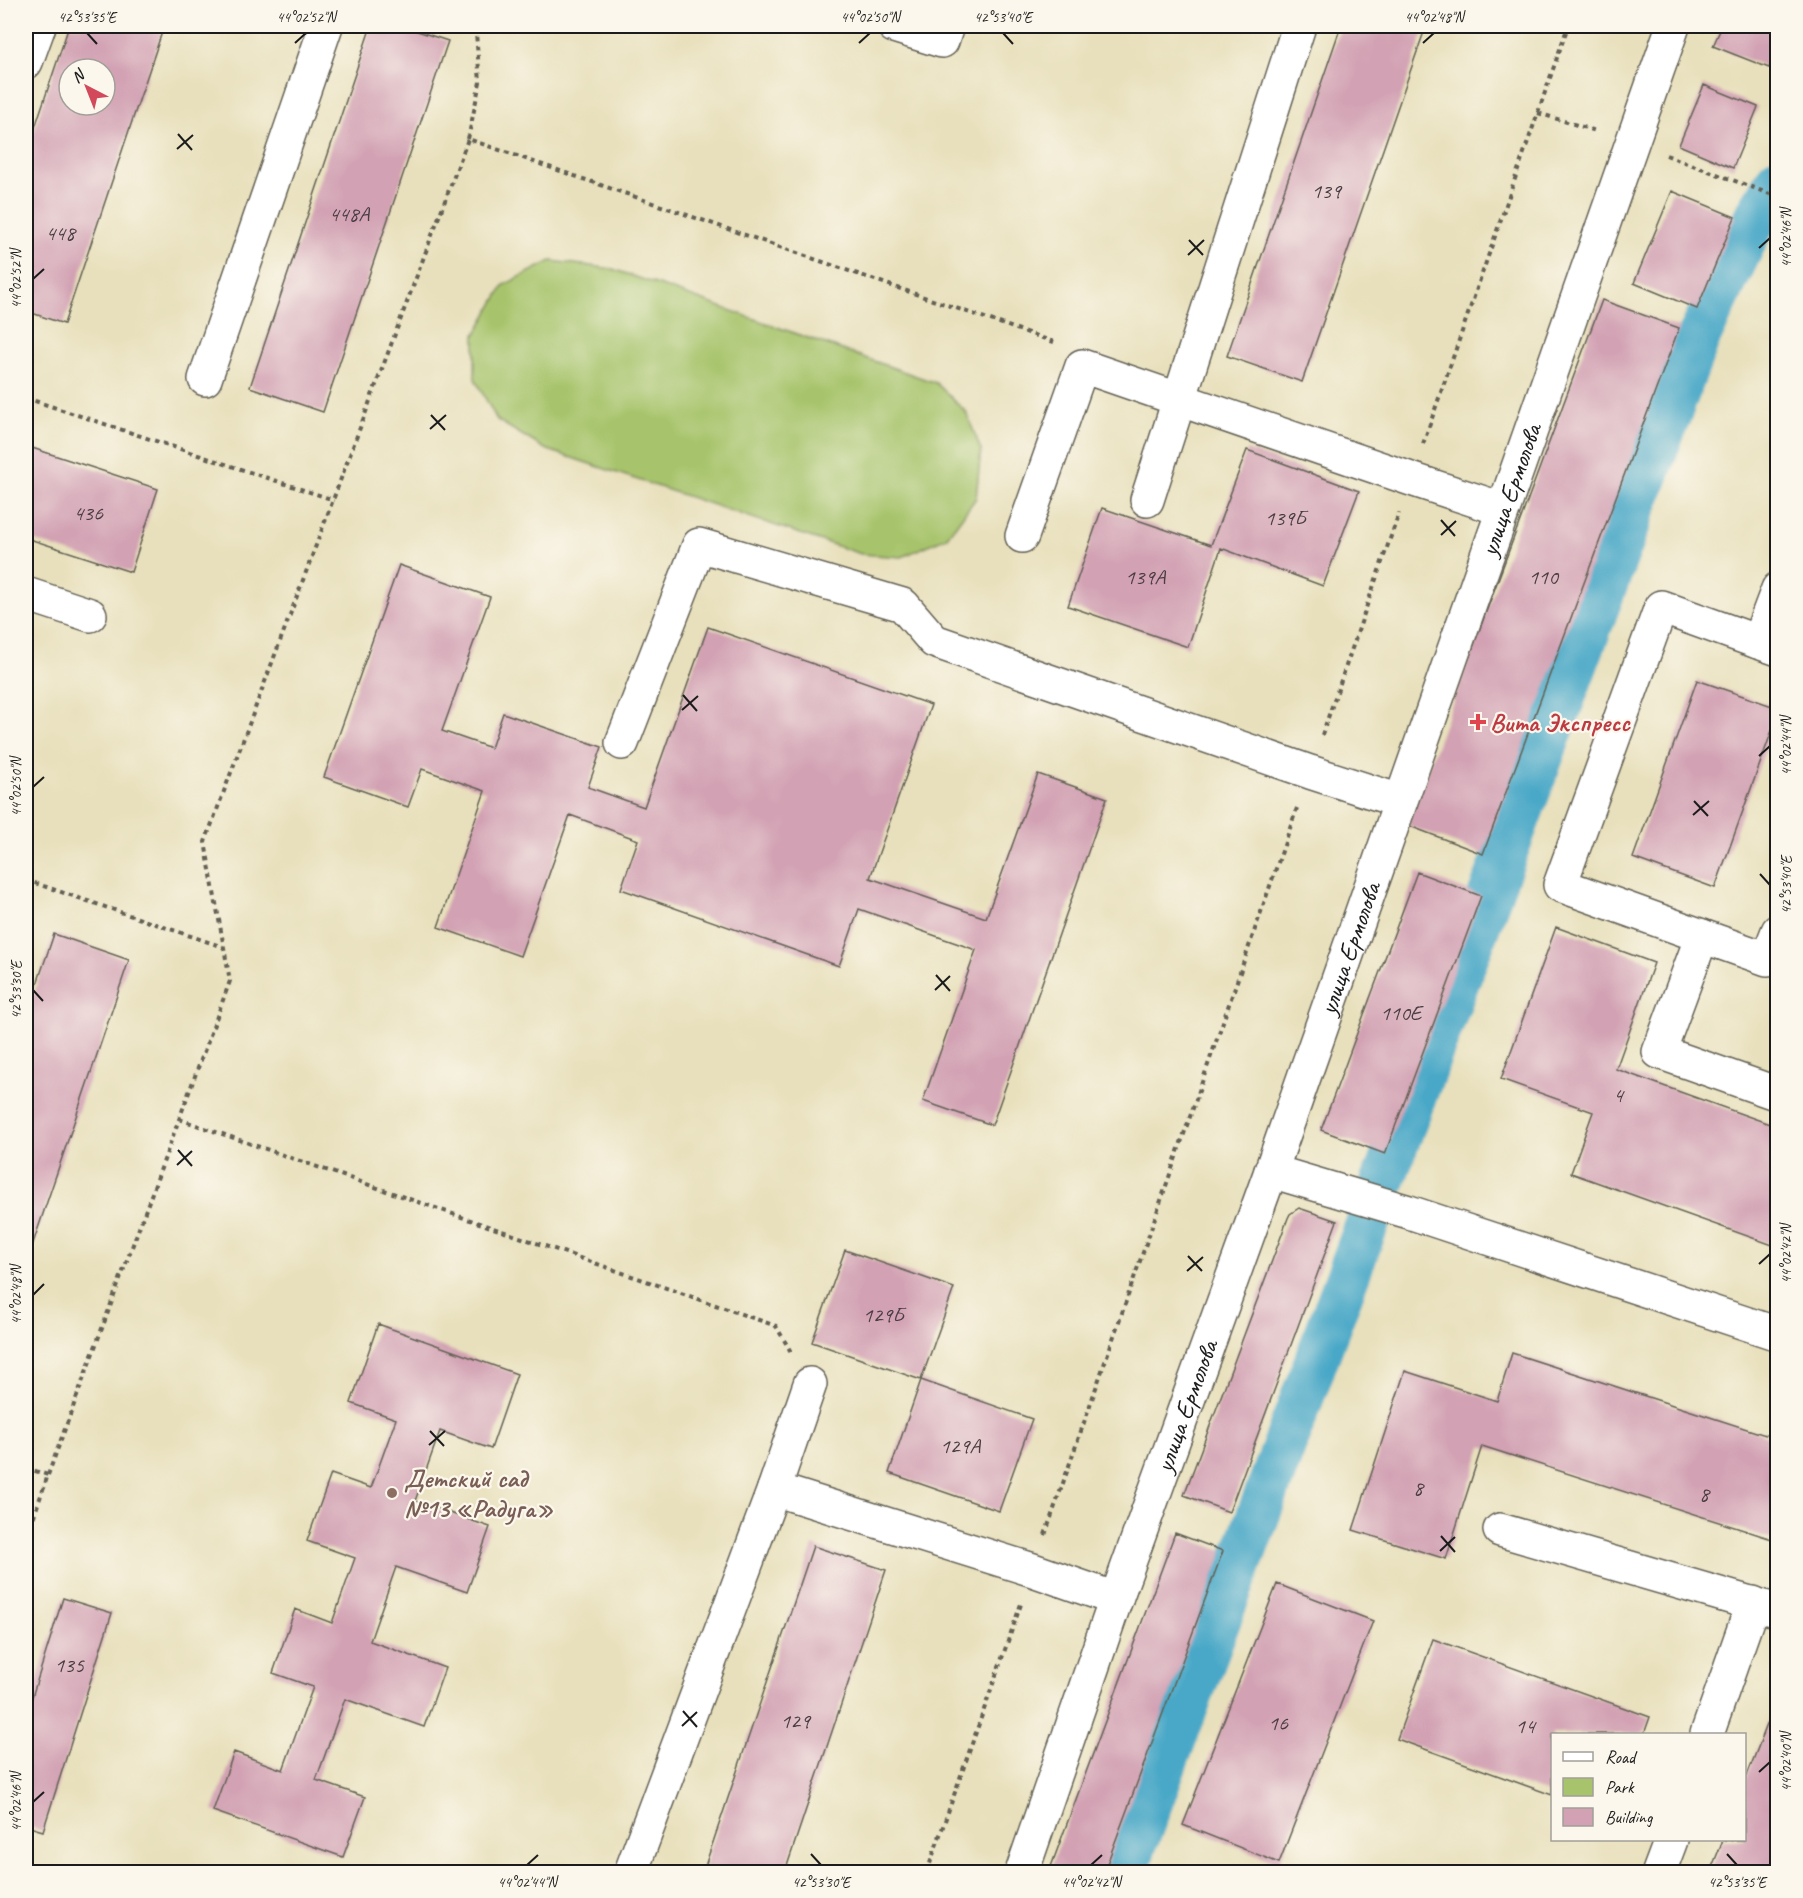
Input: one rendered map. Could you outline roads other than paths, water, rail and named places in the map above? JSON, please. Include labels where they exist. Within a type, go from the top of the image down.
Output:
[{"type":"street","points":[[26,62],[39,26]]},
{"type":"street","points":[[205,379],[326,26]]},
{"type":"street","points":[[894,26],[942,41],[947,26]]},
{"type":"street","points":[[1147,500],[1299,26]]},
{"type":"street","name":"улица Ермолова","points":[[1022,1872],[1116,1599],[1271,1171],[1673,26]]},
{"type":"street","points":[[1022,536],[1082,366],[1502,508]]},
{"type":"street","points":[[622,744],[699,545],[903,605],[934,641],[1400,801]]},
{"type":"street","points":[[1778,589],[1768,645],[1660,607],[1560,885],[1767,959],[1778,931]]},
{"type":"street","points":[[26,594],[90,615]]},
{"type":"street","points":[[1702,936],[1659,1052],[1778,1094]]},
{"type":"street","points":[[1271,1171],[1409,1212],[1778,1334]]},
{"type":"street","points":[[631,1872],[774,1489],[810,1384]]},
{"type":"street","points":[[774,1489],[1033,1570],[1116,1599]]},
{"type":"street","points":[[1500,1530],[1765,1607],[1707,1733]]},
{"type":"street","points":[[1659,1872],[1670,1841]]},
{"type":"waterway","points":[[1125,1872],[1697,341],[1761,207],[1778,179]]},
{"type":"place","name":"Вита Экспресс","points":[[1478,722]]},
{"type":"place","name":"Детский сад №13 «Радуга»","points":[[392,1493]]}]
